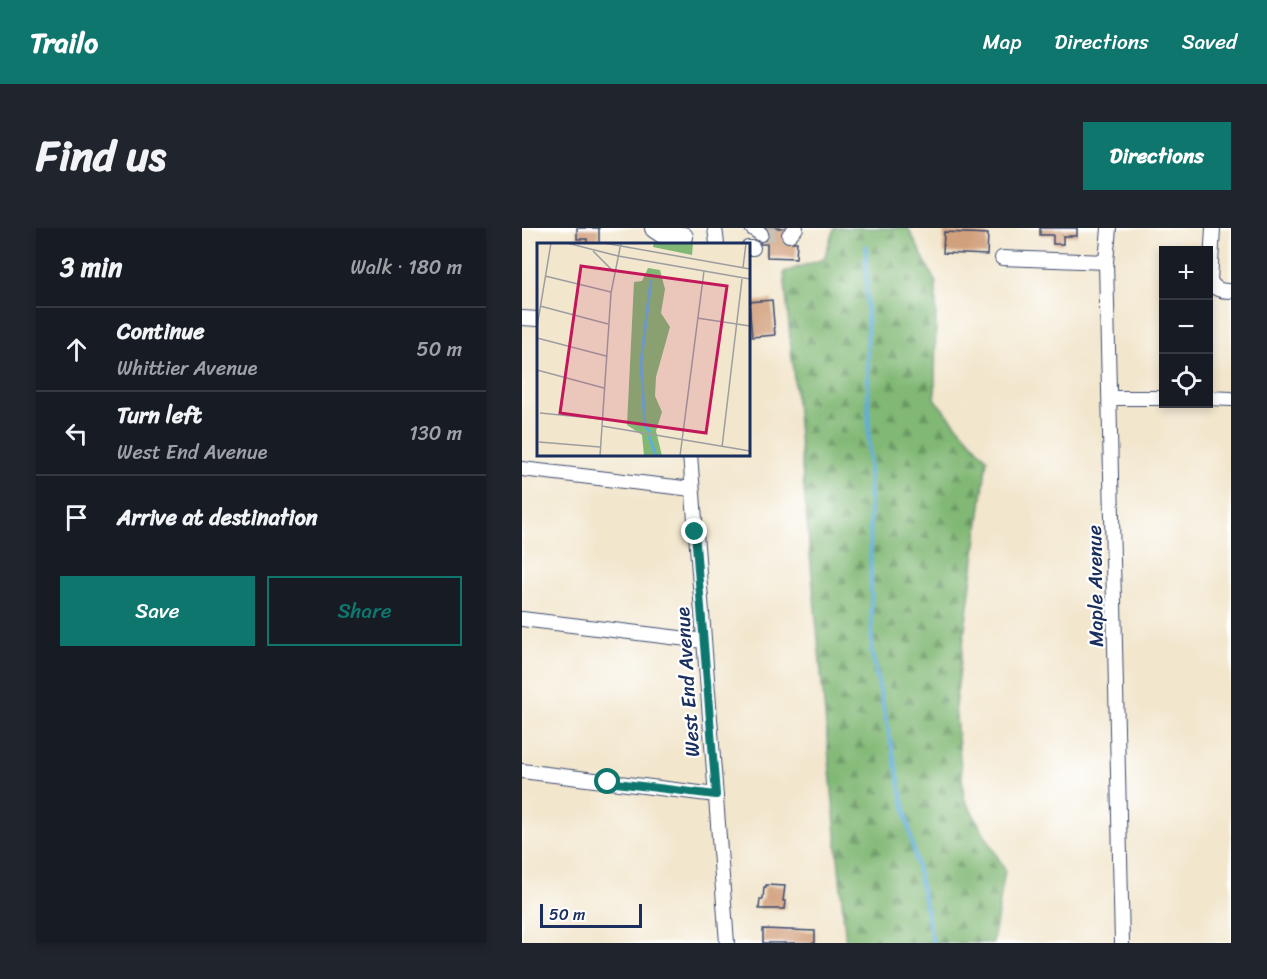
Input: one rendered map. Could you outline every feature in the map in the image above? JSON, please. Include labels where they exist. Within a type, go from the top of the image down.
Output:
[{"type":"highway","points":[[655,228],[664,234],[683,236]]},
{"type":"street","points":[[715,228],[717,243]]},
{"type":"street","name":"Maple Avenue","points":[[1109,228],[1106,262],[1122,943]]},
{"type":"street","points":[[1213,228],[1210,280],[1212,285],[1220,291],[1231,291]]},
{"type":"street","points":[[1002,258],[1106,262]]},
{"type":"street","points":[[522,318],[537,319]]},
{"type":"street","points":[[1110,398],[1159,398]]},
{"type":"street","points":[[1213,398],[1231,399]]},
{"type":"street","name":"West End Avenue","points":[[690,456],[727,943]]},
{"type":"street","points":[[522,469],[692,489]]},
{"type":"street","points":[[522,619],[704,641]]},
{"type":"street","points":[[522,771],[716,795]]},
{"type":"green space","points":[[834,228],[908,228],[936,283],[935,400],[987,459],[955,707],[964,798],[1005,870],[993,943],[846,943],[784,272],[824,259]]},
{"type":"building","points":[[577,228],[599,228],[599,243],[587,243],[587,239],[577,239]]},
{"type":"building","points":[[761,228],[789,228],[788,242],[797,242],[796,258],[767,257],[767,244],[760,244]]},
{"type":"building","points":[[1040,228],[1077,228],[1077,236],[1063,236],[1063,244],[1053,244],[1053,235],[1040,235]]},
{"type":"building","points":[[944,232],[988,234],[987,255],[943,253]]},
{"type":"building","points":[[772,300],[775,335],[752,337],[750,302]]},
{"type":"building","points":[[766,885],[785,886],[783,901],[786,901],[785,909],[759,909],[760,899],[763,899]]},
{"type":"building","points":[[763,929],[815,931],[815,943],[763,943]]},
{"type":"waterway","points":[[866,246],[872,653],[933,943]]},
{"type":"tunnel","points":[[761,234],[789,235]]},
{"type":"route","points":[[608,782],[716,795],[695,532]]}]
